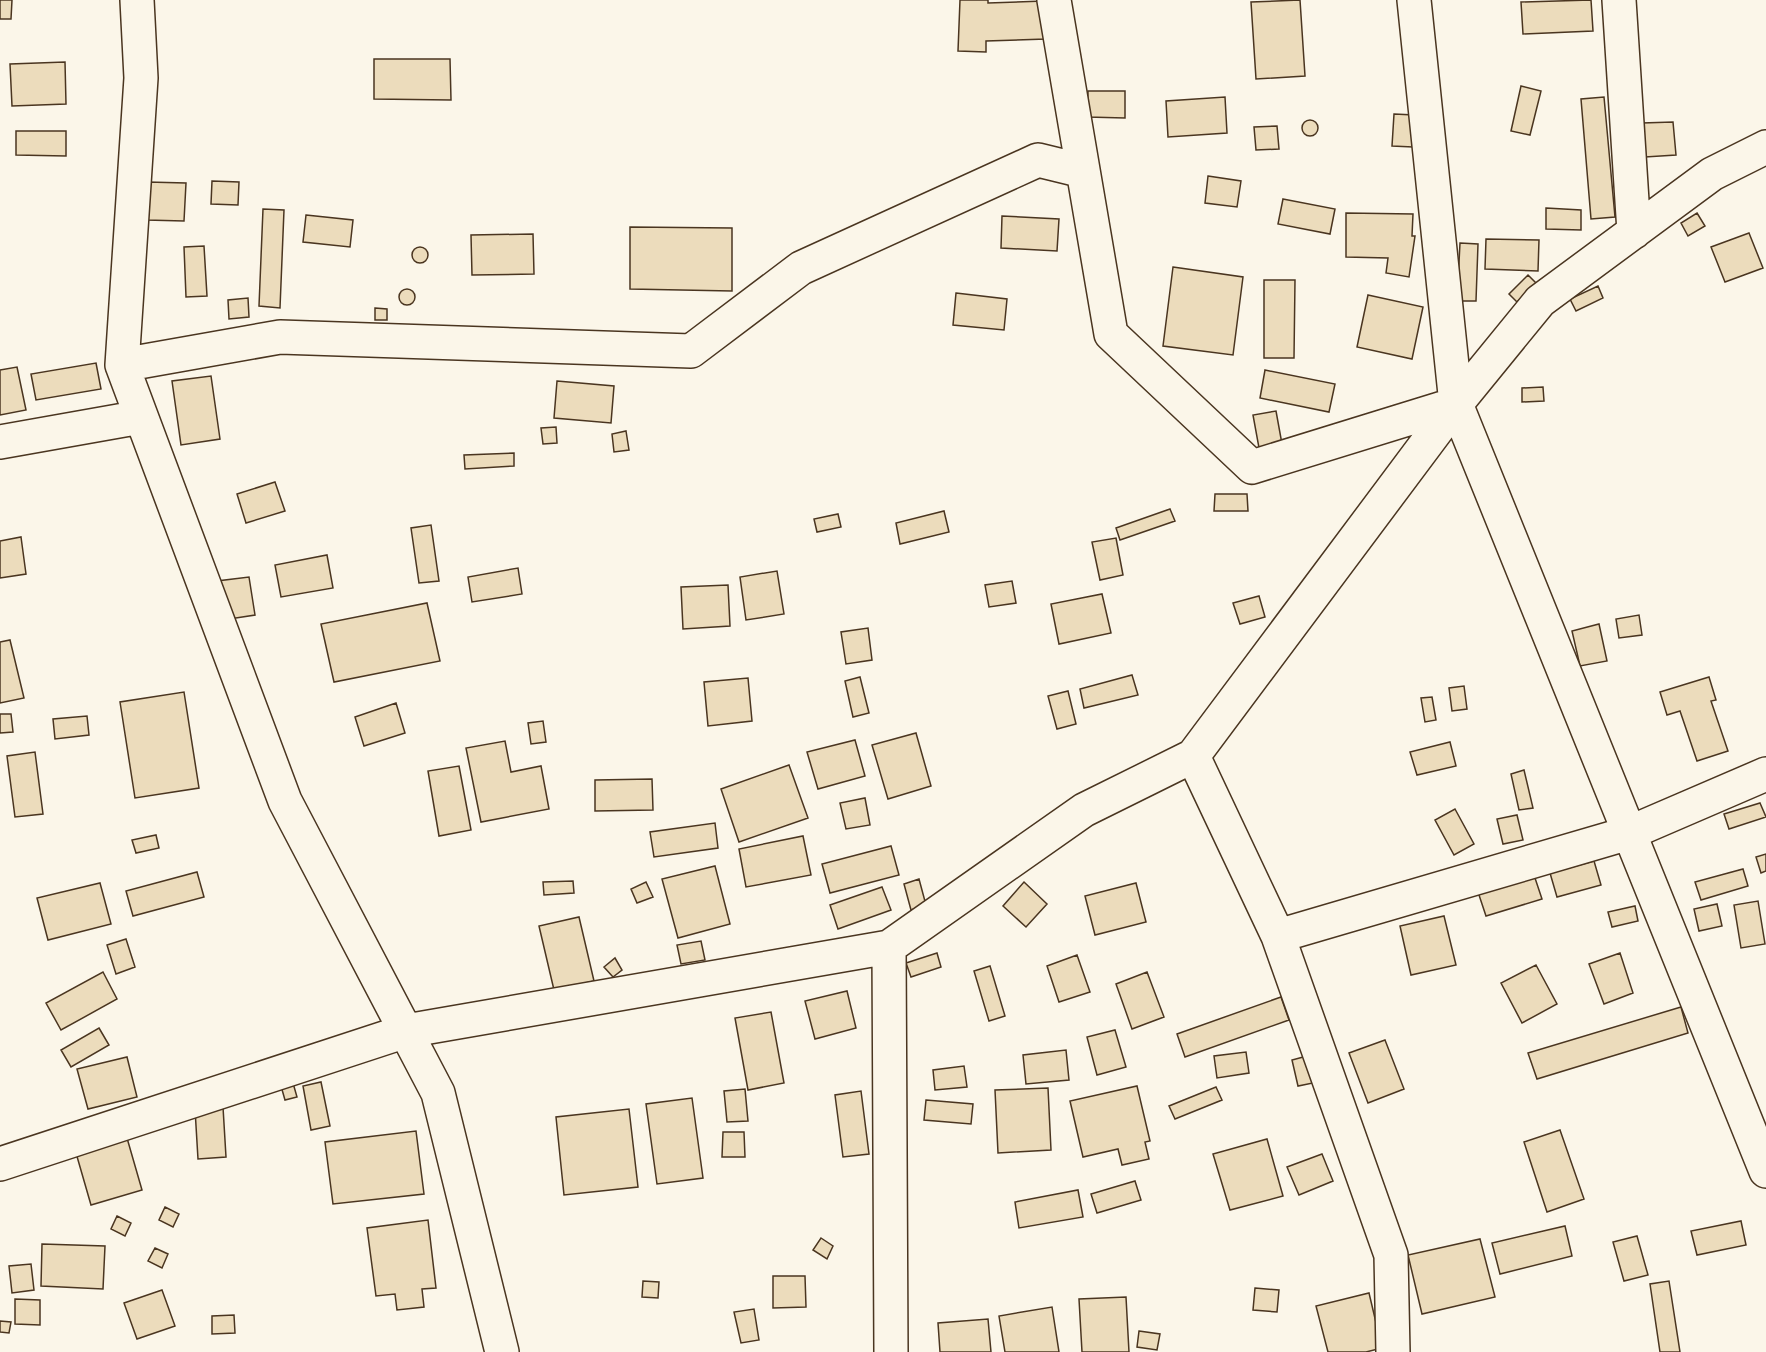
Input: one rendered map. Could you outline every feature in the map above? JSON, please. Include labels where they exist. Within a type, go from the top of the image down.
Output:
[{"type":"street","points":[[137,0],[141,78],[122,365],[285,801],[438,1093],[502,1352]]},
{"type":"street","points":[[1054,0],[1111,334],[1252,467],[1456,404]]},
{"type":"street","points":[[1414,0],[1456,404],[1766,1171]]},
{"type":"street","points":[[1619,0],[1634,232]]},
{"type":"street","points":[[0,1164],[406,1032],[889,947],[1084,810],[1193,756],[1456,404],[1540,301],[1712,174],[1766,147]]},
{"type":"street","points":[[122,365],[280,337],[691,351],[801,268],[1038,160],[1083,171]]},
{"type":"street","points":[[0,442],[141,417]]},
{"type":"street","points":[[1193,756],[1278,936],[1391,1255],[1393,1352]]},
{"type":"street","points":[[1278,936],[1629,833],[1766,774]]},
{"type":"street","points":[[889,947],[891,1352]]},
{"type":"building","points":[[0,0],[12,0],[11,19],[0,19]]},
{"type":"building","points":[[960,0],[988,0],[988,3],[1044,1],[1046,39],[986,41],[986,52],[958,51]]},
{"type":"building","points":[[1300,0],[1305,76],[1256,79],[1251,2]]},
{"type":"building","points":[[1591,0],[1593,31],[1523,34],[1521,2]]},
{"type":"building","points":[[374,59],[450,59],[451,100],[374,99]]},
{"type":"building","points":[[65,62],[66,104],[12,106],[10,64]]},
{"type":"building","points":[[1521,86],[1541,91],[1530,135],[1511,131]]},
{"type":"building","points":[[1088,91],[1125,91],[1125,118],[1087,117]]},
{"type":"building","points":[[1225,97],[1227,133],[1168,137],[1166,101]]},
{"type":"building","points":[[1604,97],[1615,217],[1591,219],[1581,99]]},
{"type":"building","points":[[1394,114],[1414,115],[1413,147],[1392,146]]},
{"type":"building","points":[[1310,120],[1316,122],[1318,128],[1316,134],[1310,136],[1304,134],[1302,128],[1304,122]]},
{"type":"building","points":[[1673,122],[1676,155],[1645,157],[1642,123]]},
{"type":"building","points":[[1277,126],[1279,149],[1256,150],[1254,127]]},
{"type":"building","points":[[16,131],[66,131],[66,156],[16,155]]},
{"type":"building","points":[[1208,176],[1241,181],[1237,207],[1205,203]]},
{"type":"building","points":[[212,181],[239,182],[238,205],[211,204]]},
{"type":"building","points":[[147,182],[186,183],[184,221],[146,220]]},
{"type":"building","points":[[1283,199],[1335,209],[1330,234],[1278,224]]},
{"type":"building","points":[[1546,208],[1581,210],[1581,230],[1546,229]]},
{"type":"building","points":[[263,209],[284,210],[280,308],[259,306]]},
{"type":"building","points":[[1346,213],[1413,214],[1412,236],[1415,236],[1409,277],[1386,273],[1388,258],[1346,257]]},
{"type":"building","points":[[1697,213],[1705,226],[1688,236],[1681,223]]},
{"type":"building","points":[[306,215],[353,220],[350,247],[303,242]]},
{"type":"building","points":[[1002,216],[1059,219],[1057,251],[1001,248]]},
{"type":"building","points":[[630,227],[732,228],[732,291],[630,289]]},
{"type":"building","points":[[1749,233],[1763,268],[1725,282],[1711,247]]},
{"type":"building","points":[[533,234],[534,274],[472,275],[471,235]]},
{"type":"building","points":[[1486,239],[1539,240],[1538,271],[1485,269]]},
{"type":"building","points":[[1460,243],[1478,244],[1476,301],[1457,301]]},
{"type":"building","points":[[204,246],[207,296],[186,297],[184,247]]},
{"type":"building","points":[[417,247],[423,247],[428,255],[426,261],[417,263],[412,258],[412,252]]},
{"type":"building","points":[[1173,267],[1243,277],[1233,355],[1163,346]]},
{"type":"building","points":[[1528,275],[1536,283],[1517,302],[1509,294]]},
{"type":"building","points":[[1264,280],[1295,280],[1294,358],[1264,358]]},
{"type":"building","points":[[1598,286],[1603,298],[1576,311],[1570,299]]},
{"type":"building","points":[[407,289],[413,291],[415,297],[413,303],[407,305],[401,303],[399,297],[401,291]]},
{"type":"building","points":[[956,293],[1007,299],[1004,330],[953,325]]},
{"type":"building","points":[[1368,295],[1423,307],[1412,359],[1357,347]]},
{"type":"building","points":[[248,298],[249,317],[229,319],[228,300]]},
{"type":"building","points":[[375,308],[387,309],[387,320],[375,320]]},
{"type":"building","points":[[96,363],[101,389],[36,400],[31,374]]},
{"type":"building","points":[[17,367],[26,410],[0,415],[0,370]]},
{"type":"building","points":[[1265,370],[1335,384],[1329,412],[1260,398]]},
{"type":"building","points":[[211,376],[220,439],[181,445],[172,381]]},
{"type":"building","points":[[557,381],[614,386],[611,423],[554,418]]},
{"type":"building","points":[[1543,387],[1544,401],[1522,402],[1522,388]]},
{"type":"building","points":[[1276,411],[1282,444],[1259,448],[1253,415]]},
{"type":"building","points":[[556,427],[557,443],[543,444],[541,428]]},
{"type":"building","points":[[626,431],[629,450],[614,452],[612,434]]},
{"type":"building","points":[[514,453],[514,466],[465,469],[464,455]]},
{"type":"building","points":[[275,482],[285,511],[246,523],[237,494]]},
{"type":"building","points":[[1215,494],[1247,494],[1248,511],[1214,511]]},
{"type":"building","points":[[1170,509],[1175,521],[1120,540],[1116,528]]},
{"type":"building","points":[[944,511],[949,532],[900,544],[896,523]]},
{"type":"building","points":[[838,514],[841,527],[817,532],[814,519]]},
{"type":"building","points":[[431,525],[439,581],[419,583],[411,528]]},
{"type":"building","points":[[21,537],[26,574],[0,578],[0,541]]},
{"type":"building","points":[[1116,538],[1123,575],[1100,580],[1092,542]]},
{"type":"building","points":[[327,555],[333,588],[281,597],[275,565]]},
{"type":"building","points":[[518,568],[522,594],[472,602],[468,577]]},
{"type":"building","points":[[777,571],[784,614],[746,620],[740,577]]},
{"type":"building","points":[[249,577],[255,615],[223,620],[217,581]]},
{"type":"building","points":[[1012,581],[1016,603],[989,607],[985,585]]},
{"type":"building","points":[[728,585],[730,626],[683,629],[681,587]]},
{"type":"building","points":[[1102,594],[1111,633],[1059,644],[1051,604]]},
{"type":"building","points":[[1259,596],[1265,617],[1240,624],[1233,603]]},
{"type":"building","points":[[427,603],[440,661],[334,682],[321,624]]},
{"type":"building","points":[[1639,615],[1642,635],[1619,638],[1616,619]]},
{"type":"building","points":[[1599,624],[1607,661],[1580,666],[1572,631]]},
{"type":"building","points":[[868,628],[872,660],[846,664],[841,632]]},
{"type":"building","points":[[10,640],[24,698],[0,703],[0,642]]},
{"type":"building","points":[[1132,675],[1138,695],[1084,708],[1080,689]]},
{"type":"building","points":[[860,677],[869,713],[853,717],[845,681]]},
{"type":"building","points":[[1709,677],[1716,700],[1711,701],[1728,751],[1697,761],[1680,711],[1667,715],[1660,692]]},
{"type":"building","points":[[748,678],[752,721],[708,726],[704,682]]},
{"type":"building","points":[[1464,686],[1467,709],[1452,711],[1449,688]]},
{"type":"building","points":[[1068,691],[1076,724],[1057,729],[1048,696]]},
{"type":"building","points":[[184,692],[199,788],[135,798],[120,702]]},
{"type":"building","points":[[1432,697],[1436,720],[1425,722],[1421,698]]},
{"type":"building","points":[[396,703],[405,733],[364,746],[355,717]]},
{"type":"building","points":[[0,714],[11,714],[13,732],[0,733]]},
{"type":"building","points":[[87,716],[89,735],[55,739],[53,719]]},
{"type":"building","points":[[543,721],[546,742],[531,744],[528,723]]},
{"type":"building","points":[[916,733],[931,786],[888,799],[872,745]]},
{"type":"building","points":[[855,740],[865,776],[818,789],[807,752]]},
{"type":"building","points":[[505,741],[511,772],[541,766],[549,809],[481,822],[466,748]]},
{"type":"building","points":[[1450,742],[1456,766],[1417,775],[1410,752]]},
{"type":"building","points":[[35,752],[43,814],[15,817],[7,756]]},
{"type":"building","points":[[789,765],[808,818],[739,842],[721,789]]},
{"type":"building","points":[[459,766],[471,830],[439,836],[428,771]]},
{"type":"building","points":[[1524,770],[1533,808],[1519,810],[1511,774]]},
{"type":"building","points":[[652,779],[653,810],[595,811],[595,780]]},
{"type":"building","points":[[865,798],[870,825],[846,829],[840,803]]},
{"type":"building","points":[[1760,803],[1766,817],[1729,829],[1724,814]]},
{"type":"building","points":[[1455,809],[1474,844],[1454,855],[1435,820]]},
{"type":"building","points":[[1517,815],[1523,840],[1503,844],[1497,819]]},
{"type":"building","points":[[715,823],[718,848],[654,857],[650,832]]},
{"type":"building","points":[[156,835],[159,848],[136,853],[132,840]]},
{"type":"building","points":[[803,836],[811,875],[746,887],[739,849]]},
{"type":"building","points":[[891,846],[899,875],[830,893],[822,864]]},
{"type":"building","points":[[1766,854],[1766,871],[1761,873],[1756,857]]},
{"type":"building","points":[[1594,861],[1601,885],[1557,897],[1550,873]]},
{"type":"building","points":[[715,866],[730,924],[678,938],[662,879]]},
{"type":"building","points":[[1743,869],[1748,886],[1701,900],[1695,882]]},
{"type":"building","points":[[197,872],[204,897],[133,916],[126,891]]},
{"type":"building","points":[[1533,872],[1542,899],[1486,916],[1477,889]]},
{"type":"building","points":[[919,879],[926,905],[911,910],[904,884]]},
{"type":"building","points":[[573,881],[574,893],[544,895],[543,882]]},
{"type":"building","points":[[646,882],[653,897],[637,903],[631,889]]},
{"type":"building","points":[[1024,882],[1047,904],[1026,927],[1003,906]]},
{"type":"building","points":[[100,883],[111,924],[48,940],[37,898]]},
{"type":"building","points":[[1136,883],[1146,922],[1095,935],[1085,896]]},
{"type":"building","points":[[882,887],[891,910],[838,929],[830,905]]},
{"type":"building","points":[[1758,901],[1765,944],[1741,948],[1734,905]]},
{"type":"building","points":[[1717,904],[1722,926],[1699,931],[1694,909]]},
{"type":"building","points":[[1635,906],[1638,921],[1612,927],[1608,912]]},
{"type":"building","points":[[1444,916],[1456,965],[1411,975],[1400,926]]},
{"type":"building","points":[[579,917],[594,981],[554,990],[539,926]]},
{"type":"building","points":[[126,939],[135,967],[116,974],[107,945]]},
{"type":"building","points":[[701,941],[705,960],[681,964],[677,945]]},
{"type":"building","points":[[937,953],[941,967],[911,977],[906,963]]},
{"type":"building","points":[[1620,953],[1633,993],[1604,1004],[1589,964]]},
{"type":"building","points":[[1077,955],[1090,992],[1059,1002],[1047,966]]},
{"type":"building","points":[[615,958],[622,970],[613,977],[604,967]]},
{"type":"building","points":[[1536,965],[1557,1004],[1522,1023],[1501,983]]},
{"type":"building","points":[[990,966],[1005,1016],[989,1021],[974,971]]},
{"type":"building","points":[[103,972],[117,999],[61,1030],[46,1003]]},
{"type":"building","points":[[1147,972],[1164,1017],[1132,1029],[1116,984]]},
{"type":"building","points":[[847,991],[856,1028],[815,1039],[805,1001]]},
{"type":"building","points":[[1281,997],[1289,1020],[1185,1057],[1177,1034]]},
{"type":"building","points":[[1681,1007],[1688,1033],[1537,1079],[1528,1053]]},
{"type":"building","points":[[771,1012],[784,1083],[748,1090],[735,1018]]},
{"type":"building","points":[[99,1028],[109,1045],[71,1067],[61,1050]]},
{"type":"building","points":[[1115,1030],[1126,1067],[1097,1075],[1087,1037]]},
{"type":"building","points":[[1385,1040],[1404,1089],[1368,1103],[1349,1053]]},
{"type":"building","points":[[1066,1050],[1069,1080],[1026,1084],[1023,1055]]},
{"type":"building","points":[[1246,1052],[1249,1073],[1217,1078],[1214,1056]]},
{"type":"building","points":[[1307,1056],[1313,1083],[1298,1086],[1292,1060]]},
{"type":"building","points":[[127,1057],[137,1097],[88,1109],[77,1069]]},
{"type":"building","points":[[964,1066],[967,1087],[935,1090],[933,1070]]},
{"type":"building","points":[[291,1076],[297,1097],[285,1100],[279,1079]]},
{"type":"building","points":[[321,1082],[330,1126],[311,1130],[303,1086]]},
{"type":"building","points":[[1137,1086],[1150,1141],[1145,1142],[1149,1159],[1122,1165],[1118,1149],[1083,1157],[1070,1101]]},
{"type":"building","points":[[1216,1087],[1222,1100],[1175,1119],[1169,1106]]},
{"type":"building","points":[[1048,1088],[1051,1150],[998,1153],[995,1090]]},
{"type":"building","points":[[745,1089],[748,1121],[727,1122],[724,1091]]},
{"type":"building","points":[[861,1091],[869,1154],[843,1157],[835,1095]]},
{"type":"building","points":[[692,1098],[703,1178],[657,1184],[646,1104]]},
{"type":"building","points":[[926,1100],[973,1104],[971,1124],[924,1120]]},
{"type":"building","points":[[223,1107],[226,1157],[198,1159],[195,1109]]},
{"type":"building","points":[[629,1109],[638,1187],[564,1195],[556,1117]]},
{"type":"building","points":[[1560,1130],[1584,1199],[1547,1212],[1524,1142]]},
{"type":"building","points":[[416,1131],[424,1194],[333,1204],[325,1142]]},
{"type":"building","points":[[723,1132],[744,1132],[745,1157],[722,1157]]},
{"type":"building","points":[[127,1138],[142,1190],[91,1205],[76,1153]]},
{"type":"building","points":[[1267,1139],[1283,1196],[1230,1210],[1213,1154]]},
{"type":"building","points":[[1322,1154],[1333,1181],[1299,1195],[1287,1167]]},
{"type":"building","points":[[1135,1181],[1141,1200],[1097,1213],[1091,1194]]},
{"type":"building","points":[[1078,1190],[1083,1217],[1019,1228],[1015,1202]]},
{"type":"building","points":[[165,1207],[179,1214],[173,1227],[159,1220]]},
{"type":"building","points":[[117,1216],[131,1223],[125,1236],[111,1229]]},
{"type":"building","points":[[428,1220],[436,1288],[422,1289],[424,1307],[397,1310],[395,1294],[376,1296],[367,1228]]},
{"type":"building","points":[[1741,1221],[1746,1245],[1697,1255],[1691,1231]]},
{"type":"building","points":[[1565,1226],[1572,1256],[1500,1274],[1492,1243]]},
{"type":"building","points":[[1637,1236],[1648,1275],[1624,1281],[1613,1242]]},
{"type":"building","points":[[821,1238],[833,1246],[827,1259],[813,1250]]},
{"type":"building","points":[[1480,1239],[1495,1297],[1422,1314],[1408,1255]]},
{"type":"building","points":[[42,1244],[105,1246],[103,1289],[41,1286]]},
{"type":"building","points":[[155,1248],[168,1254],[162,1268],[148,1261]]},
{"type":"building","points":[[31,1264],[34,1290],[12,1293],[9,1266]]},
{"type":"building","points":[[773,1276],[805,1276],[806,1307],[773,1308]]},
{"type":"building","points":[[643,1281],[659,1282],[658,1298],[642,1297]]},
{"type":"building","points":[[1669,1281],[1680,1352],[1660,1352],[1650,1284]]},
{"type":"building","points":[[1255,1288],[1279,1290],[1277,1312],[1253,1310]]},
{"type":"building","points":[[162,1290],[175,1326],[137,1339],[124,1303]]},
{"type":"building","points":[[1369,1293],[1382,1348],[1366,1352],[1328,1352],[1316,1306]]},
{"type":"building","points":[[1126,1297],[1129,1352],[1082,1352],[1079,1299]]},
{"type":"building","points":[[15,1299],[40,1300],[40,1325],[15,1324]]},
{"type":"building","points":[[1052,1307],[1059,1352],[1005,1352],[999,1316]]},
{"type":"building","points":[[754,1309],[759,1340],[741,1343],[734,1312]]},
{"type":"building","points":[[234,1315],[235,1333],[212,1334],[212,1316]]},
{"type":"building","points":[[988,1319],[991,1352],[940,1352],[938,1323]]},
{"type":"building","points":[[0,1321],[11,1322],[9,1333],[0,1332]]},
{"type":"building","points":[[1139,1331],[1160,1334],[1157,1350],[1137,1347]]}]
